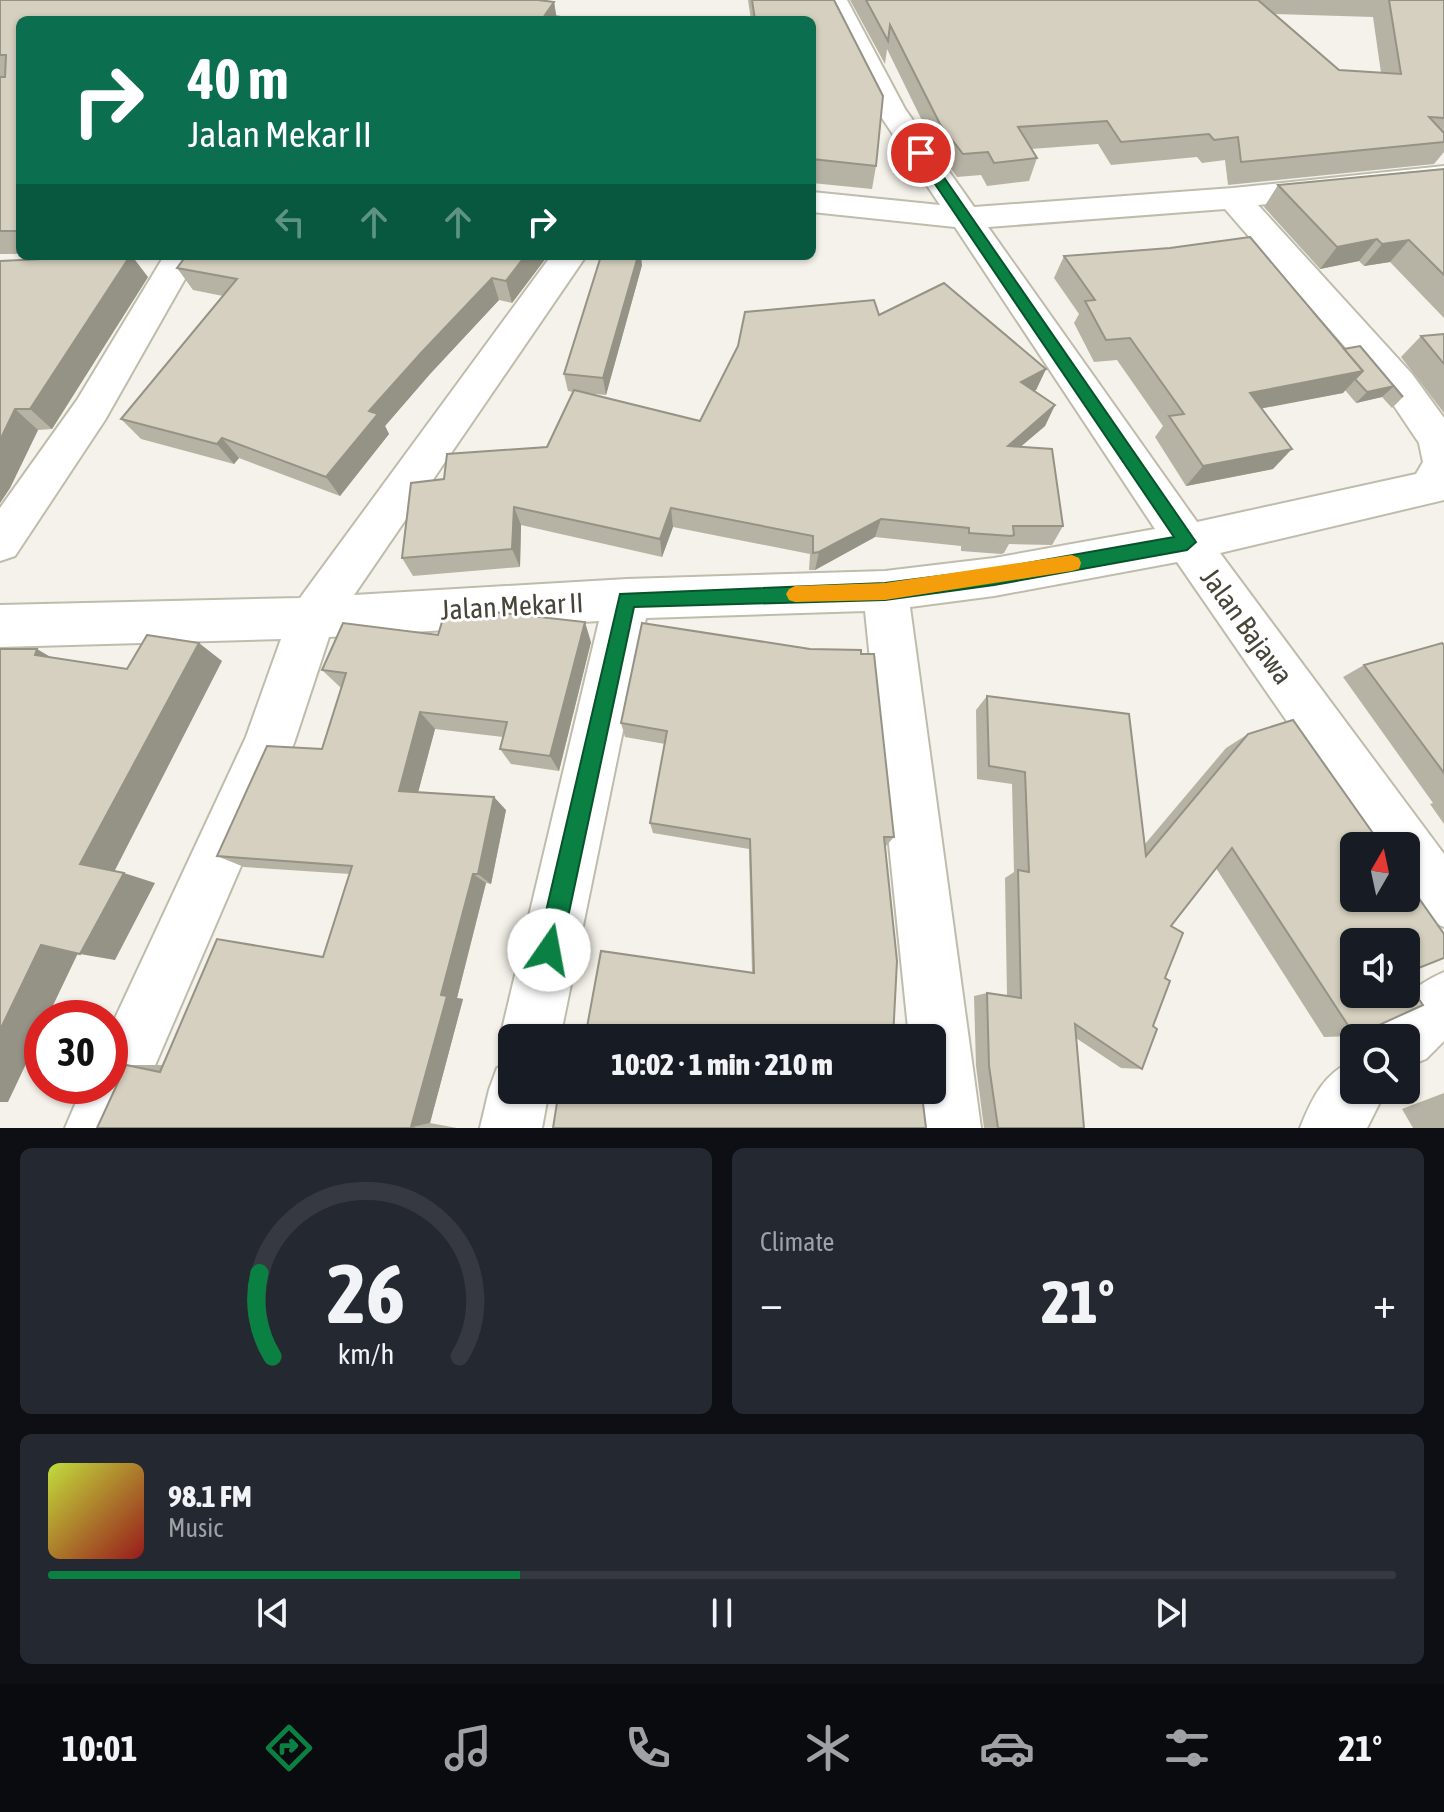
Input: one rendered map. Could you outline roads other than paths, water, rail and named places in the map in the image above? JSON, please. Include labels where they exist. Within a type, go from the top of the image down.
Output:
[{"type":"street","name":"Jalan Bajawa","points":[[834,0],[891,109],[1187,542],[1396,832]]},
{"type":"street","points":[[816,202],[965,218],[1233,198],[1444,176]]},
{"type":"street","name":"Jalan Mekar II","points":[[0,626],[312,618],[627,599],[885,591],[994,577],[1187,542],[1429,488],[1439,477],[1443,462],[1438,440],[1399,384],[1233,198]]},
{"type":"street","points":[[0,543],[91,410],[168,260]]},
{"type":"street","points":[[96,1128],[269,743],[312,618],[566,260]]},
{"type":"street","points":[[885,591],[950,1128]]},
{"type":"street","points":[[533,1024],[627,599]]},
{"type":"street","name":"Jalan Bajawa","points":[[1420,866],[1444,900]]},
{"type":"street","points":[[1420,1024],[1444,1001]]},
{"type":"street","points":[[511,1128],[516,1104]]},
{"type":"street","points":[[1331,1128],[1347,1104]]}]
